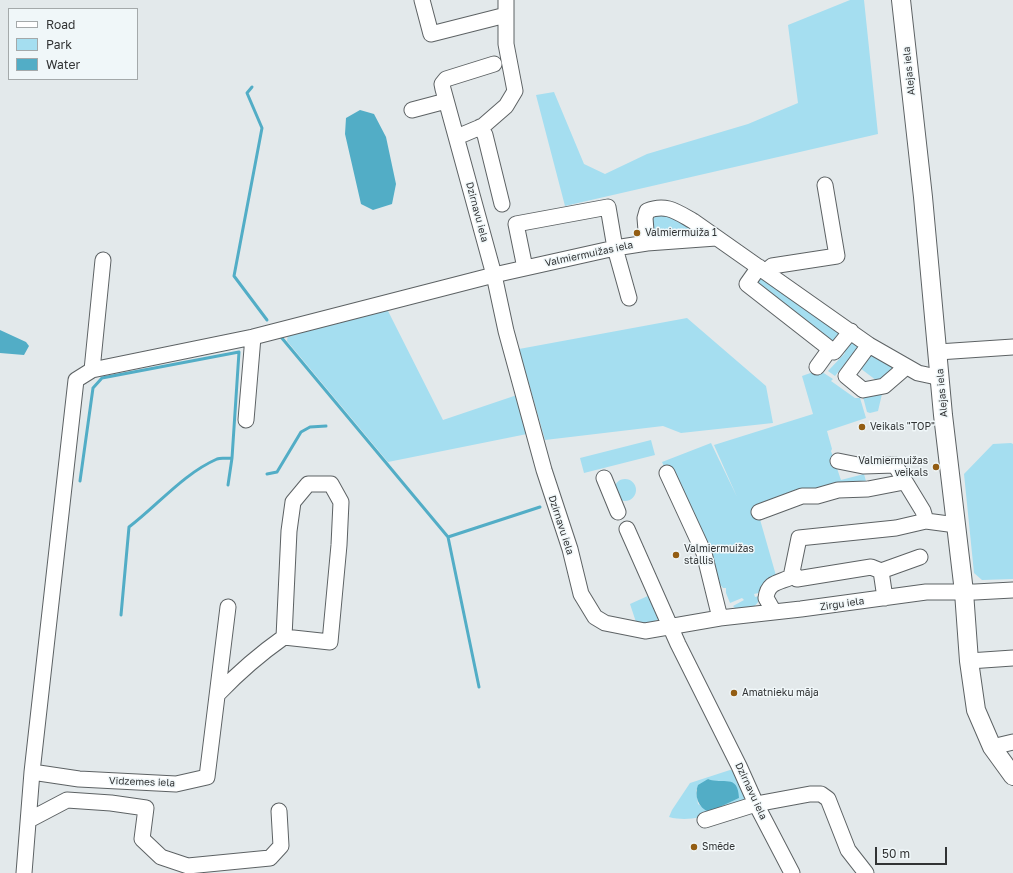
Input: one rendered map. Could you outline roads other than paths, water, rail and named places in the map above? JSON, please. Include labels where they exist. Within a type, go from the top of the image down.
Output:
[{"type":"main road","name":"Alejas iela","points":[[901,0],[964,592],[969,661],[976,710],[992,747],[1013,776]]},
{"type":"street","points":[[422,0],[431,34],[506,15]]},
{"type":"street","points":[[456,137],[480,127],[506,106],[515,91],[506,44],[506,0]]},
{"type":"street","points":[[412,110],[444,95],[442,84],[446,79],[494,64]]},
{"type":"street","name":"Dzirnavu iela","points":[[444,95],[494,275],[506,331],[544,470],[570,549],[581,594],[595,617],[605,623],[645,631],[671,627],[756,804],[792,873]]},
{"type":"street","points":[[480,127],[485,135],[502,204]]},
{"type":"street","points":[[824,185],[838,256],[772,266],[763,269],[747,284],[834,352],[851,331]]},
{"type":"street","points":[[525,268],[516,224],[608,207],[616,248],[629,298]]},
{"type":"street","points":[[647,243],[645,218],[648,211],[664,207],[693,221],[869,345],[906,367],[926,375],[940,375]]},
{"type":"street","name":"Valmiermuižas iela","points":[[92,370],[253,336],[494,275],[616,248],[647,243],[716,238]]},
{"type":"street","points":[[24,873],[32,772],[76,380],[92,370],[103,260]]},
{"type":"street","points":[[246,420],[253,336]]},
{"type":"street","points":[[869,345],[846,376],[863,390],[884,386],[906,367]]},
{"type":"street","points":[[938,352],[1013,347]]},
{"type":"street","points":[[816,367],[830,349]]},
{"type":"street","points":[[838,461],[863,466],[895,465],[923,511],[926,520]]},
{"type":"street","points":[[667,473],[704,553],[720,618]]},
{"type":"street","points":[[604,478],[618,512]]},
{"type":"street","points":[[759,512],[802,496],[817,496],[838,490],[868,490],[904,482]]},
{"type":"street","points":[[219,694],[237,674],[284,637],[330,642],[339,545],[341,502],[331,484],[308,484],[293,502],[289,531],[284,637]]},
{"type":"street","points":[[920,557],[881,571],[870,567],[798,579],[792,572],[799,538],[896,528],[926,520],[956,525]]},
{"type":"street","points":[[626,529],[671,627]]},
{"type":"street","points":[[881,571],[885,598]]},
{"type":"street","points":[[755,614],[766,598],[768,587],[774,583],[789,579],[795,575]]},
{"type":"street","name":"Zirgu iela","points":[[671,627],[720,618],[926,592],[1013,590]]},
{"type":"street","points":[[766,598],[774,612]]},
{"type":"street","name":"Vidzemes iela","points":[[32,772],[78,779],[176,784],[207,777],[219,694],[228,607]]},
{"type":"street","points":[[969,661],[1013,658]]},
{"type":"street","points":[[992,747],[1013,742]]},
{"type":"street","points":[[705,820],[756,804],[810,794],[821,794],[828,799],[853,859],[866,873]]},
{"type":"street","points":[[29,820],[67,800],[112,803],[146,808],[142,839],[161,857],[188,866],[270,858],[281,846],[279,811]]},
{"type":"water","points":[[360,110],[374,114],[386,137],[396,184],[392,204],[373,210],[361,204],[345,134],[346,118]]},
{"type":"water","points":[[0,330],[26,342],[29,346],[24,355],[0,353]]},
{"type":"water","points":[[708,779],[714,781],[729,781],[733,783],[736,785],[738,790],[739,798],[709,812],[705,810],[698,801],[696,793],[698,785]]},
{"type":"waterway","points":[[252,87],[247,93],[262,128],[234,276],[267,320]]},
{"type":"waterway","points":[[281,337],[448,537],[479,687]]},
{"type":"waterway","points":[[80,481],[93,388],[102,378],[239,352],[232,458],[228,485]]},
{"type":"waterway","points":[[267,474],[277,472],[301,432],[310,427],[326,426]]},
{"type":"waterway","points":[[121,615],[129,527],[193,473],[217,459],[232,458]]},
{"type":"waterway","points":[[448,537],[540,507]]},
{"type":"place","name":"Valmiermuiža 1","points":[[637,233]]},
{"type":"place","name":"Veikals \"TOP\"","points":[[862,427]]},
{"type":"place","name":"Valmiermuižas veikals","points":[[936,467]]},
{"type":"place","name":"Valmiermuižas stallis","points":[[676,555]]},
{"type":"place","name":"Amatnieku māja","points":[[734,693]]},
{"type":"place","name":"Smēde","points":[[694,847]]}]
